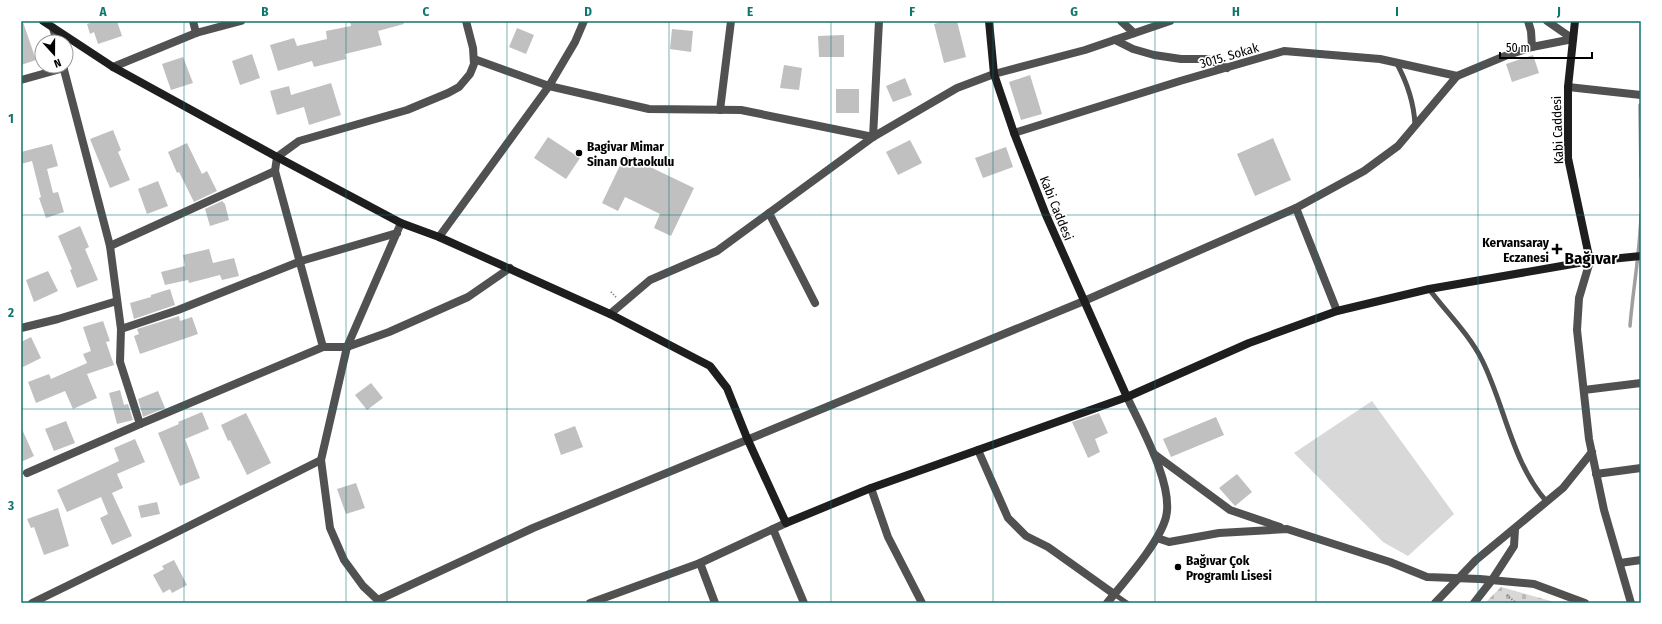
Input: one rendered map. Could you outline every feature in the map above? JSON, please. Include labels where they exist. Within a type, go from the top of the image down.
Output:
[{"type":"street","points":[[43,21],[113,67],[401,223],[439,237],[610,314],[710,366],[727,388],[747,438],[786,523]]},
{"type":"street","points":[[193,21],[196,33]]},
{"type":"street","points":[[113,67],[196,33],[241,21]]},
{"type":"street","points":[[324,347],[275,171],[277,157],[299,141],[407,110],[459,87],[470,74],[474,64],[473,48],[466,21]]},
{"type":"street","points":[[439,237],[548,86],[575,42],[584,21]]},
{"type":"street","points":[[720,110],[731,21]]},
{"type":"street","points":[[873,137],[879,21]]},
{"type":"street","name":"Kabi Caddesi","points":[[989,21],[994,74],[1014,134],[1046,215],[1127,397]]},
{"type":"street","points":[[1121,21],[1134,33]]},
{"type":"street","points":[[610,314],[650,280],[717,251],[873,137],[957,88],[994,74],[1085,50],[1170,21]]},
{"type":"street","points":[[1528,21],[1531,32],[1532,47]]},
{"type":"street","points":[[1547,21],[1573,39]]},
{"type":"street","name":"Kabi Caddesi","points":[[1575,21],[1568,87],[1568,158],[1590,262]]},
{"type":"street","points":[[54,28],[55,34]]},
{"type":"street","points":[[401,223],[347,347],[320,460],[330,528],[344,560],[363,586],[379,601],[533,528],[747,438],[1084,301],[1296,208],[1364,171],[1398,146],[1457,76],[1505,56],[1532,47],[1573,39]]},
{"type":"street","points":[[1115,40],[1133,49],[1154,55],[1181,59],[1208,59],[1227,68]]},
{"type":"street","name":"3015. Sokak","points":[[1014,134],[1284,51],[1380,58],[1457,76]]},
{"type":"street","points":[[474,59],[548,86],[649,109],[741,110],[873,137]]},
{"type":"street","points":[[21,80],[41,74]]},
{"type":"street","points":[[66,74],[110,246],[120,329],[120,362],[140,424]]},
{"type":"street","points":[[1568,87],[1641,95]]},
{"type":"street","points":[[110,246],[275,171]]},
{"type":"street","points":[[1296,208],[1337,311]]},
{"type":"street","points":[[769,213],[815,303]]},
{"type":"street","points":[[120,329],[178,310],[300,261],[397,233]]},
{"type":"street","points":[[595,602],[700,563],[786,523],[871,488],[1127,397],[1249,343],[1337,311],[1429,289],[1590,262],[1641,256]]},
{"type":"street","points":[[1590,262],[1580,298],[1577,330],[1584,390],[1596,474],[1604,510],[1620,562],[1630,603]]},
{"type":"street","points":[[27,473],[324,347],[347,347],[389,332],[468,296],[510,268]]},
{"type":"street","points":[[21,328],[117,301]]},
{"type":"street","points":[[1584,390],[1641,382]]},
{"type":"street","points":[[1107,603],[1157,538],[1166,517],[1167,492],[1153,453],[1127,397]]},
{"type":"street","points":[[978,450],[1008,518],[1026,536],[1048,548],[1114,594]]},
{"type":"street","points":[[1434,603],[1476,560],[1563,488],[1592,452]]},
{"type":"street","points":[[1153,453],[1230,510],[1390,562],[1427,577],[1492,580],[1534,584],[1586,603]]},
{"type":"street","points":[[32,603],[320,460]]},
{"type":"street","points":[[1596,474],[1641,468]]},
{"type":"street","points":[[871,488],[888,537],[922,603]]},
{"type":"street","points":[[773,529],[804,603]]},
{"type":"street","points":[[1157,538],[1168,542],[1219,533],[1287,529]]},
{"type":"street","points":[[1474,603],[1492,580],[1514,546],[1516,535],[1515,529]]},
{"type":"street","points":[[1620,562],[1641,560]]},
{"type":"street","points":[[700,563],[715,603]]},
{"type":"lane","points":[[1396,62],[1405,79],[1412,101],[1415,127]]},
{"type":"lane","points":[[1429,289],[1482,359],[1503,410],[1526,473],[1538,493],[1547,502]]},
{"type":"lane","points":[[1114,594],[1127,603]]},
{"type":"path","points":[[1507,595],[1516,603]]},
{"type":"green space","points":[[1372,401],[1454,514],[1408,556],[1383,542],[1294,453]]},
{"type":"green space","points":[[1501,587],[1558,603],[1485,603]]},
{"type":"building","points":[[95,21],[117,21],[122,36],[98,44],[94,32],[90,34],[87,24]]},
{"type":"building","points":[[350,21],[403,21],[404,24],[378,31],[382,45],[345,54],[346,59],[314,67],[312,61],[278,71],[270,45],[294,38],[297,46],[327,39],[326,31],[351,26]]},
{"type":"building","points":[[944,21],[957,21],[966,57],[944,63],[934,24]]},
{"type":"building","points":[[21,22],[23,22],[34,54],[34,61],[21,65]]},
{"type":"building","points":[[517,28],[534,35],[526,54],[509,47]]},
{"type":"building","points":[[672,29],[693,31],[691,52],[670,49]]},
{"type":"building","points":[[844,35],[844,57],[819,57],[818,36]]},
{"type":"building","points":[[252,54],[260,78],[240,85],[232,61]]},
{"type":"building","points":[[1533,55],[1539,73],[1512,82],[1506,64]]},
{"type":"building","points":[[183,57],[193,83],[171,90],[162,64]]},
{"type":"building","points":[[784,65],[802,68],[799,90],[780,88]]},
{"type":"building","points":[[1030,75],[1042,114],[1021,120],[1009,82]]},
{"type":"building","points":[[905,78],[912,95],[893,102],[886,86]]},
{"type":"building","points":[[331,83],[341,115],[309,125],[304,107],[277,115],[270,91],[289,86],[291,95]]},
{"type":"building","points":[[836,89],[859,89],[859,113],[836,113]]},
{"type":"building","points":[[113,130],[121,150],[118,152],[130,180],[110,188],[90,139]]},
{"type":"building","points":[[548,137],[580,158],[566,179],[534,158]]},
{"type":"building","points":[[1273,138],[1291,180],[1255,196],[1237,154]]},
{"type":"building","points":[[910,140],[922,163],[898,175],[886,152]]},
{"type":"building","points":[[187,143],[202,174],[207,171],[217,191],[194,202],[179,172],[177,173],[168,152]]},
{"type":"building","points":[[52,144],[58,166],[47,169],[53,193],[58,192],[64,212],[46,218],[39,198],[41,197],[32,161],[21,164],[21,152]]},
{"type":"building","points":[[1006,147],[1013,167],[983,178],[975,158]]},
{"type":"building","points":[[625,155],[694,188],[671,236],[654,228],[660,214],[625,197],[618,211],[602,203]]},
{"type":"building","points":[[158,181],[168,206],[147,214],[138,189]]},
{"type":"building","points":[[222,201],[225,204],[229,220],[210,226],[205,209]]},
{"type":"building","points":[[80,226],[89,247],[85,249],[98,280],[77,288],[70,270],[72,269],[58,236]]},
{"type":"building","points":[[209,249],[213,263],[234,258],[239,276],[222,280],[220,275],[189,283],[188,280],[165,285],[161,272],[185,266],[183,255]]},
{"type":"building","points":[[48,271],[58,291],[34,302],[26,280]]},
{"type":"building","points":[[170,289],[175,305],[134,319],[130,303],[151,297],[151,295]]},
{"type":"building","points":[[179,316],[180,321],[192,317],[198,334],[140,354],[134,336],[139,334],[137,329]]},
{"type":"building","points":[[103,321],[110,341],[106,342],[114,365],[87,374],[97,398],[73,409],[65,391],[36,403],[28,382],[49,374],[51,379],[87,363],[83,354],[91,351],[83,327]]},
{"type":"building","points":[[31,337],[41,358],[21,368],[21,342]]},
{"type":"building","points":[[371,383],[383,398],[367,410],[355,395]]},
{"type":"building","points":[[120,390],[124,405],[128,404],[133,420],[117,424],[109,393]]},
{"type":"building","points":[[158,391],[165,408],[143,417],[138,399]]},
{"type":"building","points":[[202,412],[209,429],[185,439],[200,478],[180,486],[158,433],[179,424],[178,422]]},
{"type":"building","points":[[246,413],[271,463],[247,475],[221,425]]},
{"type":"building","points":[[1099,413],[1108,433],[1095,439],[1100,452],[1088,458],[1072,422]]},
{"type":"building","points":[[1216,417],[1224,435],[1171,457],[1163,439]]},
{"type":"building","points":[[66,421],[75,443],[54,451],[45,429]]},
{"type":"building","points":[[575,426],[583,447],[561,455],[554,434]]},
{"type":"building","points":[[21,427],[34,456],[21,462]]},
{"type":"building","points":[[135,439],[145,462],[117,474],[123,488],[112,493],[132,536],[112,545],[100,518],[108,514],[101,497],[67,512],[57,490],[119,461],[114,448]]},
{"type":"building","points":[[1237,474],[1252,492],[1235,506],[1219,488]]},
{"type":"building","points":[[356,483],[365,508],[346,514],[337,489]]},
{"type":"building","points":[[157,502],[160,514],[141,518],[138,506]]},
{"type":"building","points":[[58,508],[69,546],[44,555],[34,527],[31,528],[27,519]]},
{"type":"building","points":[[174,560],[187,585],[172,593],[170,589],[163,593],[153,575],[164,569],[162,566]]},
{"type":"waterway","points":[[1640,105],[1641,177]]},
{"type":"waterway","points":[[1630,326],[1641,214]]},
{"type":"place","name":"Bagivar Mimar Sinan Ortaokulu","points":[[579,153]]},
{"type":"place","name":"Kervansaray Eczanesi","points":[[1557,249]]},
{"type":"place","name":"Bağıvar Çok Programlı Lisesi","points":[[1178,567]]},
{"type":"district","name":"Bağıvar","points":[[1591,258]]}]
